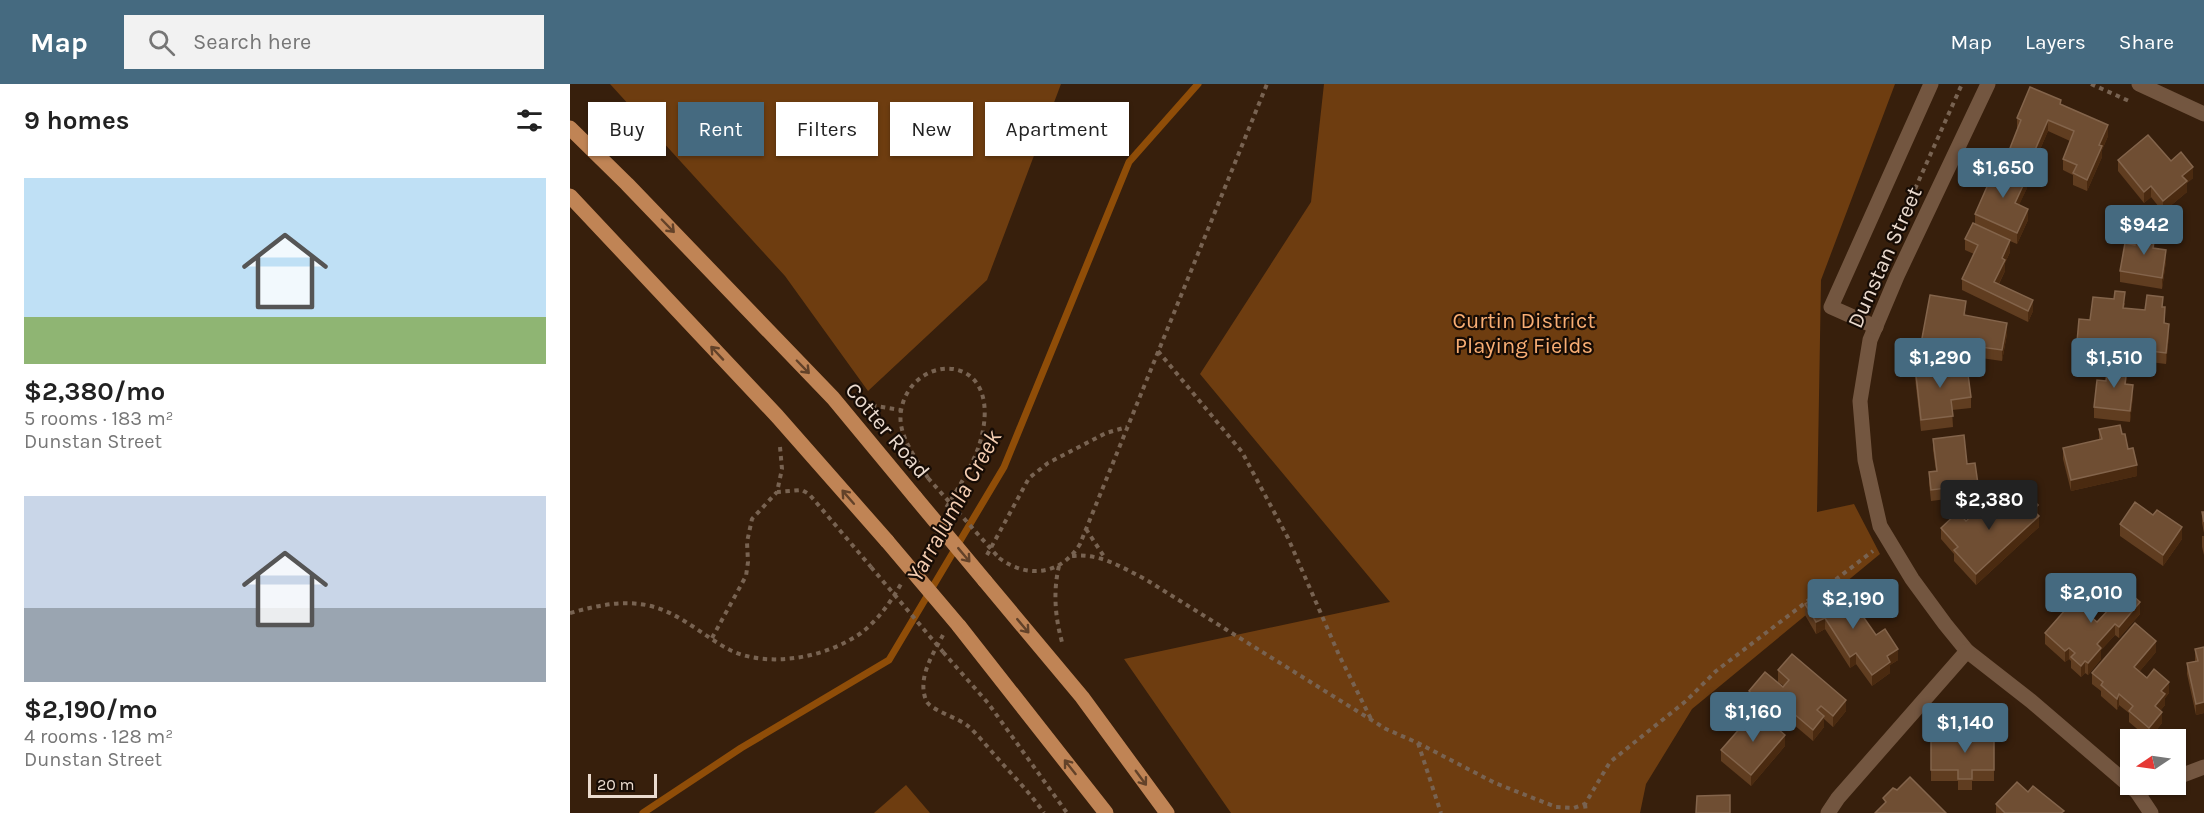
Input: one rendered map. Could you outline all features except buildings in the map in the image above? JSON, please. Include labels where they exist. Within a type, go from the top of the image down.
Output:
[{"type":"main road","name":"Cotter Road","points":[[570,128],[833,398],[1082,697],[1167,813]]},
{"type":"main road","points":[[570,196],[777,416],[887,541],[959,626],[1106,813]]},
{"type":"street","points":[[1876,327],[1831,307],[1931,84]]},
{"type":"street","name":"Dunstan Street","points":[[1988,84],[1897,276],[1870,340],[1860,401],[1865,460],[1880,526],[1912,579],[1944,624],[1967,651],[2031,701],[2120,777]]},
{"type":"street","points":[[2139,84],[2204,114]]},
{"type":"street","points":[[1828,813],[1838,798],[1967,651]]},
{"type":"street","points":[[2186,774],[2204,767]]},
{"type":"street","name":"Dunstan Street","points":[[2139,795],[2151,813]]},
{"type":"path","points":[[962,482],[974,460],[984,429],[985,406],[973,377],[966,372],[945,368],[933,371],[916,382],[901,410],[901,424],[908,446],[928,478],[999,558],[1007,564],[1021,570],[1036,571],[1059,566],[1072,556],[1086,528],[1267,84]]},
{"type":"path","points":[[1158,351],[1242,452],[1288,538],[1339,655],[1372,722]]},
{"type":"path","points":[[833,398],[901,410]]},
{"type":"path","points":[[712,638],[746,576],[747,542],[753,519],[777,492],[782,469],[777,416]]},
{"type":"path","points":[[1029,478],[1048,463],[1106,433],[1127,426]]},
{"type":"path","points":[[777,492],[802,490],[809,494],[988,703],[1067,813]]},
{"type":"path","points":[[1086,528],[1105,559]]},
{"type":"path","points":[[1586,813],[1585,804],[1610,762],[1686,701],[1716,671],[1888,539]]},
{"type":"path","points":[[1072,556],[1081,555],[1105,559],[1145,579],[1372,722],[1495,783],[1556,807],[1574,808],[1585,804]]},
{"type":"path","points":[[1059,566],[1055,607],[1064,647]]},
{"type":"path","points":[[570,613],[607,604],[624,603],[648,606],[665,611],[731,651],[773,659],[816,654],[838,646],[860,633],[879,616]]},
{"type":"path","points":[[934,709],[947,713],[967,725],[1033,797],[1044,813]]},
{"type":"path","points":[[1418,743],[1441,813]]},
{"type":"green space","points":[[610,84],[1061,84],[1054,102],[985,102],[985,156],[1034,156],[987,280],[868,391],[785,276],[666,145],[666,102],[626,102]]},
{"type":"green space","name":"Curtin District Playing Fields","points":[[1324,84],[1895,84],[1821,280],[1817,512],[1854,504],[1880,554],[1692,709],[1646,784],[1640,813],[1231,813],[1124,659],[1390,602],[1200,374],[1311,202]]},
{"type":"green space","points":[[906,785],[930,813],[874,813]]},
{"type":"waterway","name":"Yarralumla Creek","points":[[643,813],[741,748],[889,660],[1004,467],[1129,162],[1198,84]]}]
